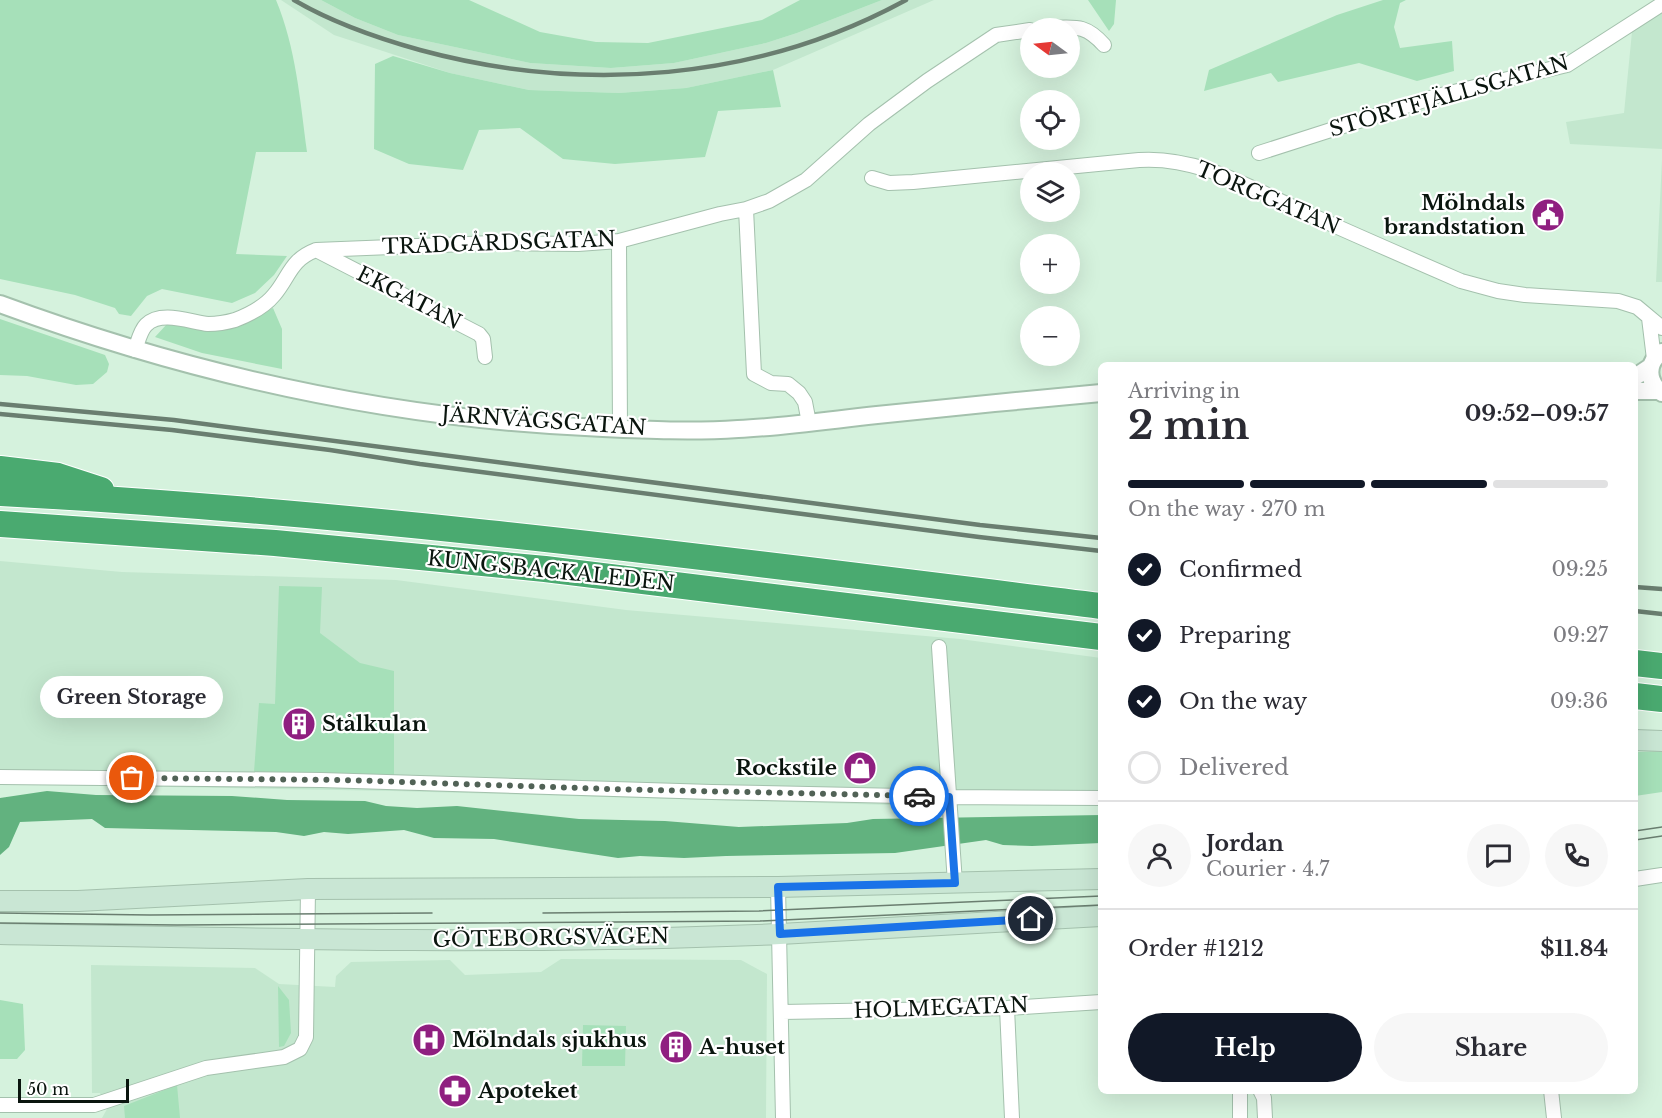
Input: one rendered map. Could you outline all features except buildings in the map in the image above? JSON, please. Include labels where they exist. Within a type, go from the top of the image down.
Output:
[{"type":"highway","points":[[0,469],[58,476],[93,486],[123,500]]},
{"type":"highway","name":"KUNGSBACKALEDEN","points":[[0,493],[123,500],[549,538],[1098,606]]},
{"type":"highway","name":"KUNGSBACKALEDEN","points":[[0,524],[275,543],[545,568],[1098,637]]},
{"type":"highway","points":[[1638,663],[1662,666]]},
{"type":"highway","points":[[1638,696],[1662,699]]},
{"type":"main road","points":[[1638,740],[1662,741]]},
{"type":"main road","points":[[0,901],[78,901],[308,889],[778,887],[1098,879]]},
{"type":"main road","name":"GÖTEBORGSVÄGEN","points":[[0,934],[307,940],[566,939],[780,934],[1098,916]]},
{"type":"street","name":"STÖRTFJÄLLSGATAN","points":[[1259,153],[1437,96],[1567,65],[1662,4]]},
{"type":"street","points":[[1080,28],[1086,29],[1104,45]]},
{"type":"street","name":"TRÄDGÅRDSGATAN","points":[[316,250],[619,241],[746,209],[769,201],[806,180],[869,124],[927,81],[996,35],[1020,31]]},
{"type":"street","name":"TORGGATAN","points":[[872,178],[889,183],[913,182],[1156,159],[1178,161],[1221,174],[1461,281],[1497,291],[1525,295],[1618,301],[1637,307],[1662,328]]},
{"type":"street","points":[[746,209],[754,374],[771,383],[788,384],[799,393],[805,402],[809,423]]},
{"type":"street","points":[[619,241],[620,429]]},
{"type":"street","points":[[135,350],[146,325],[160,318],[210,324],[235,320],[257,309],[273,297],[303,255],[316,250]]},
{"type":"street","name":"EKGATAN","points":[[316,250],[479,334],[483,339],[486,357]]},
{"type":"street","name":"JÄRNVÄGSGATAN","points":[[0,304],[135,350],[291,390],[414,412],[511,423],[620,429],[738,429],[1098,393]]},
{"type":"street","points":[[1649,318],[1655,359],[1650,378],[1660,392]]},
{"type":"street","points":[[1638,374],[1655,359]]},
{"type":"street","points":[[1638,391],[1660,392]]},
{"type":"street","points":[[939,647],[955,883]]},
{"type":"street","points":[[0,777],[344,780],[949,802],[1098,798]]},
{"type":"street","points":[[1638,879],[1662,875]]},
{"type":"street","points":[[778,887],[783,1118]]},
{"type":"street","points":[[0,1105],[94,1111],[206,1068],[284,1058],[300,1049],[306,1037],[308,889]]},
{"type":"street","name":"HOLMEGATAN","points":[[782,1012],[1007,1008],[1098,1002]]},
{"type":"street","points":[[1007,1008],[1012,1118]]},
{"type":"street","points":[[1240,1094],[1240,1118]]},
{"type":"street","points":[[1262,1094],[1265,1118]]},
{"type":"street","points":[[1551,1094],[1554,1118]]},
{"type":"shaded area","points":[[0,0],[276,0],[293,55],[307,152],[256,152],[236,254],[287,256],[274,275],[255,293],[232,303],[162,289],[147,296],[131,316],[119,314],[115,308],[75,295],[0,279]]},
{"type":"shaded area","points":[[281,0],[321,0],[355,18],[398,35],[530,63],[611,68],[674,63],[766,43],[882,0],[934,0],[773,70],[686,88],[619,93],[529,90],[450,73],[334,35]]},
{"type":"shaded area","points":[[321,0],[469,0],[540,32],[596,42],[648,43],[762,20],[800,0],[882,0],[766,43],[674,63],[611,68],[530,63],[398,35],[355,18]]},
{"type":"shaded area","points":[[1088,0],[1116,0],[1114,24],[1109,31]]},
{"type":"shaded area","points":[[1383,0],[1406,0],[1400,3],[1394,27],[1400,48],[1452,41],[1454,71],[1417,81],[1359,63],[1278,82],[1271,73],[1204,91],[1209,70],[1337,15]]},
{"type":"shaded area","points":[[1662,8],[1662,149],[1570,144],[1566,122],[1624,113],[1632,32]]},
{"type":"shaded area","points":[[393,56],[450,73],[529,90],[619,93],[686,88],[773,70],[781,107],[718,111],[705,157],[615,164],[563,159],[520,128],[479,130],[463,170],[409,164],[374,149],[375,64]]},
{"type":"shaded area","points":[[1662,160],[1662,282],[1656,282]]},
{"type":"shaded area","points":[[273,308],[282,329],[282,369],[202,353],[155,337],[167,324],[210,331],[231,328]]},
{"type":"shaded area","points":[[0,319],[105,355],[109,364],[107,372],[93,384],[76,385],[27,376],[0,375]]},
{"type":"shaded area","points":[[0,561],[122,572],[396,580],[626,610],[960,639],[1098,658],[1098,804],[891,805],[393,791],[0,784]]},
{"type":"shaded area","points":[[279,586],[322,587],[320,633],[360,663],[394,671],[394,775],[254,772],[259,703],[275,704]]},
{"type":"shaded area","points":[[1662,751],[1662,792],[1638,796],[1638,752]]},
{"type":"shaded area","points":[[47,791],[96,795],[232,796],[287,800],[365,801],[386,806],[417,808],[457,806],[579,819],[665,821],[739,827],[847,823],[873,819],[1098,815],[1098,843],[1032,846],[1003,845],[986,840],[895,853],[618,858],[494,839],[434,838],[404,830],[348,834],[324,832],[304,836],[276,832],[105,828],[92,819],[20,822],[9,847],[0,855],[0,798]]},
{"type":"shaded area","name":"Mölndals sjukhus","points":[[561,959],[741,960],[767,974],[766,1118],[102,1118],[107,1109],[100,1093],[92,1093],[91,965],[255,968],[279,984],[335,987],[336,976],[351,962],[450,960],[465,975],[541,972]]},
{"type":"shaded area","points":[[278,986],[289,1000],[291,1033],[284,1046],[279,1047]]},
{"type":"shaded area","points":[[0,1000],[23,1004],[25,1050],[17,1059],[0,1059]]},
{"type":"shaded area","points":[[583,1025],[626,1026],[625,1066],[582,1066]]},
{"type":"shaded area","points":[[177,1085],[180,1118],[125,1118],[124,1106]]},
{"type":"tram line","points":[[1638,831],[1662,827]]},
{"type":"tram line","points":[[1638,840],[1662,836]]},
{"type":"tram line","points":[[543,913],[759,911],[1098,896]]},
{"type":"tram line","points":[[0,923],[177,925],[760,921],[1098,905]]},
{"type":"tram line","points":[[0,913],[150,915],[432,913]]},
{"type":"railway","points":[[294,0],[356,29],[420,50],[481,64],[543,72],[606,75],[668,72],[730,63],[790,48],[849,27],[906,0]]},
{"type":"railway","points":[[0,404],[174,420],[980,525],[1098,538]]},
{"type":"railway","points":[[0,414],[172,430],[979,537],[1098,551]]},
{"type":"railway","points":[[1638,587],[1662,589]]},
{"type":"railway","points":[[1638,611],[1662,614]]},
{"type":"way so far","points":[[132,778],[344,780],[919,796]]},
{"type":"place","name":"Mölndals brandstation","points":[[1548,215]]},
{"type":"place","name":"Stålkulan","points":[[299,724]]},
{"type":"place","name":"Rockstile","points":[[860,768]]},
{"type":"place","name":"Green Storage","points":[[132,778]]},
{"type":"place","name":"Mölndals sjukhus","points":[[429,1040]]},
{"type":"place","name":"A-huset","points":[[676,1047]]},
{"type":"place","name":"Apoteket","points":[[455,1091]]},
{"type":"route","points":[[919,796],[949,797],[955,883],[778,887],[780,934],[1031,919]]}]
